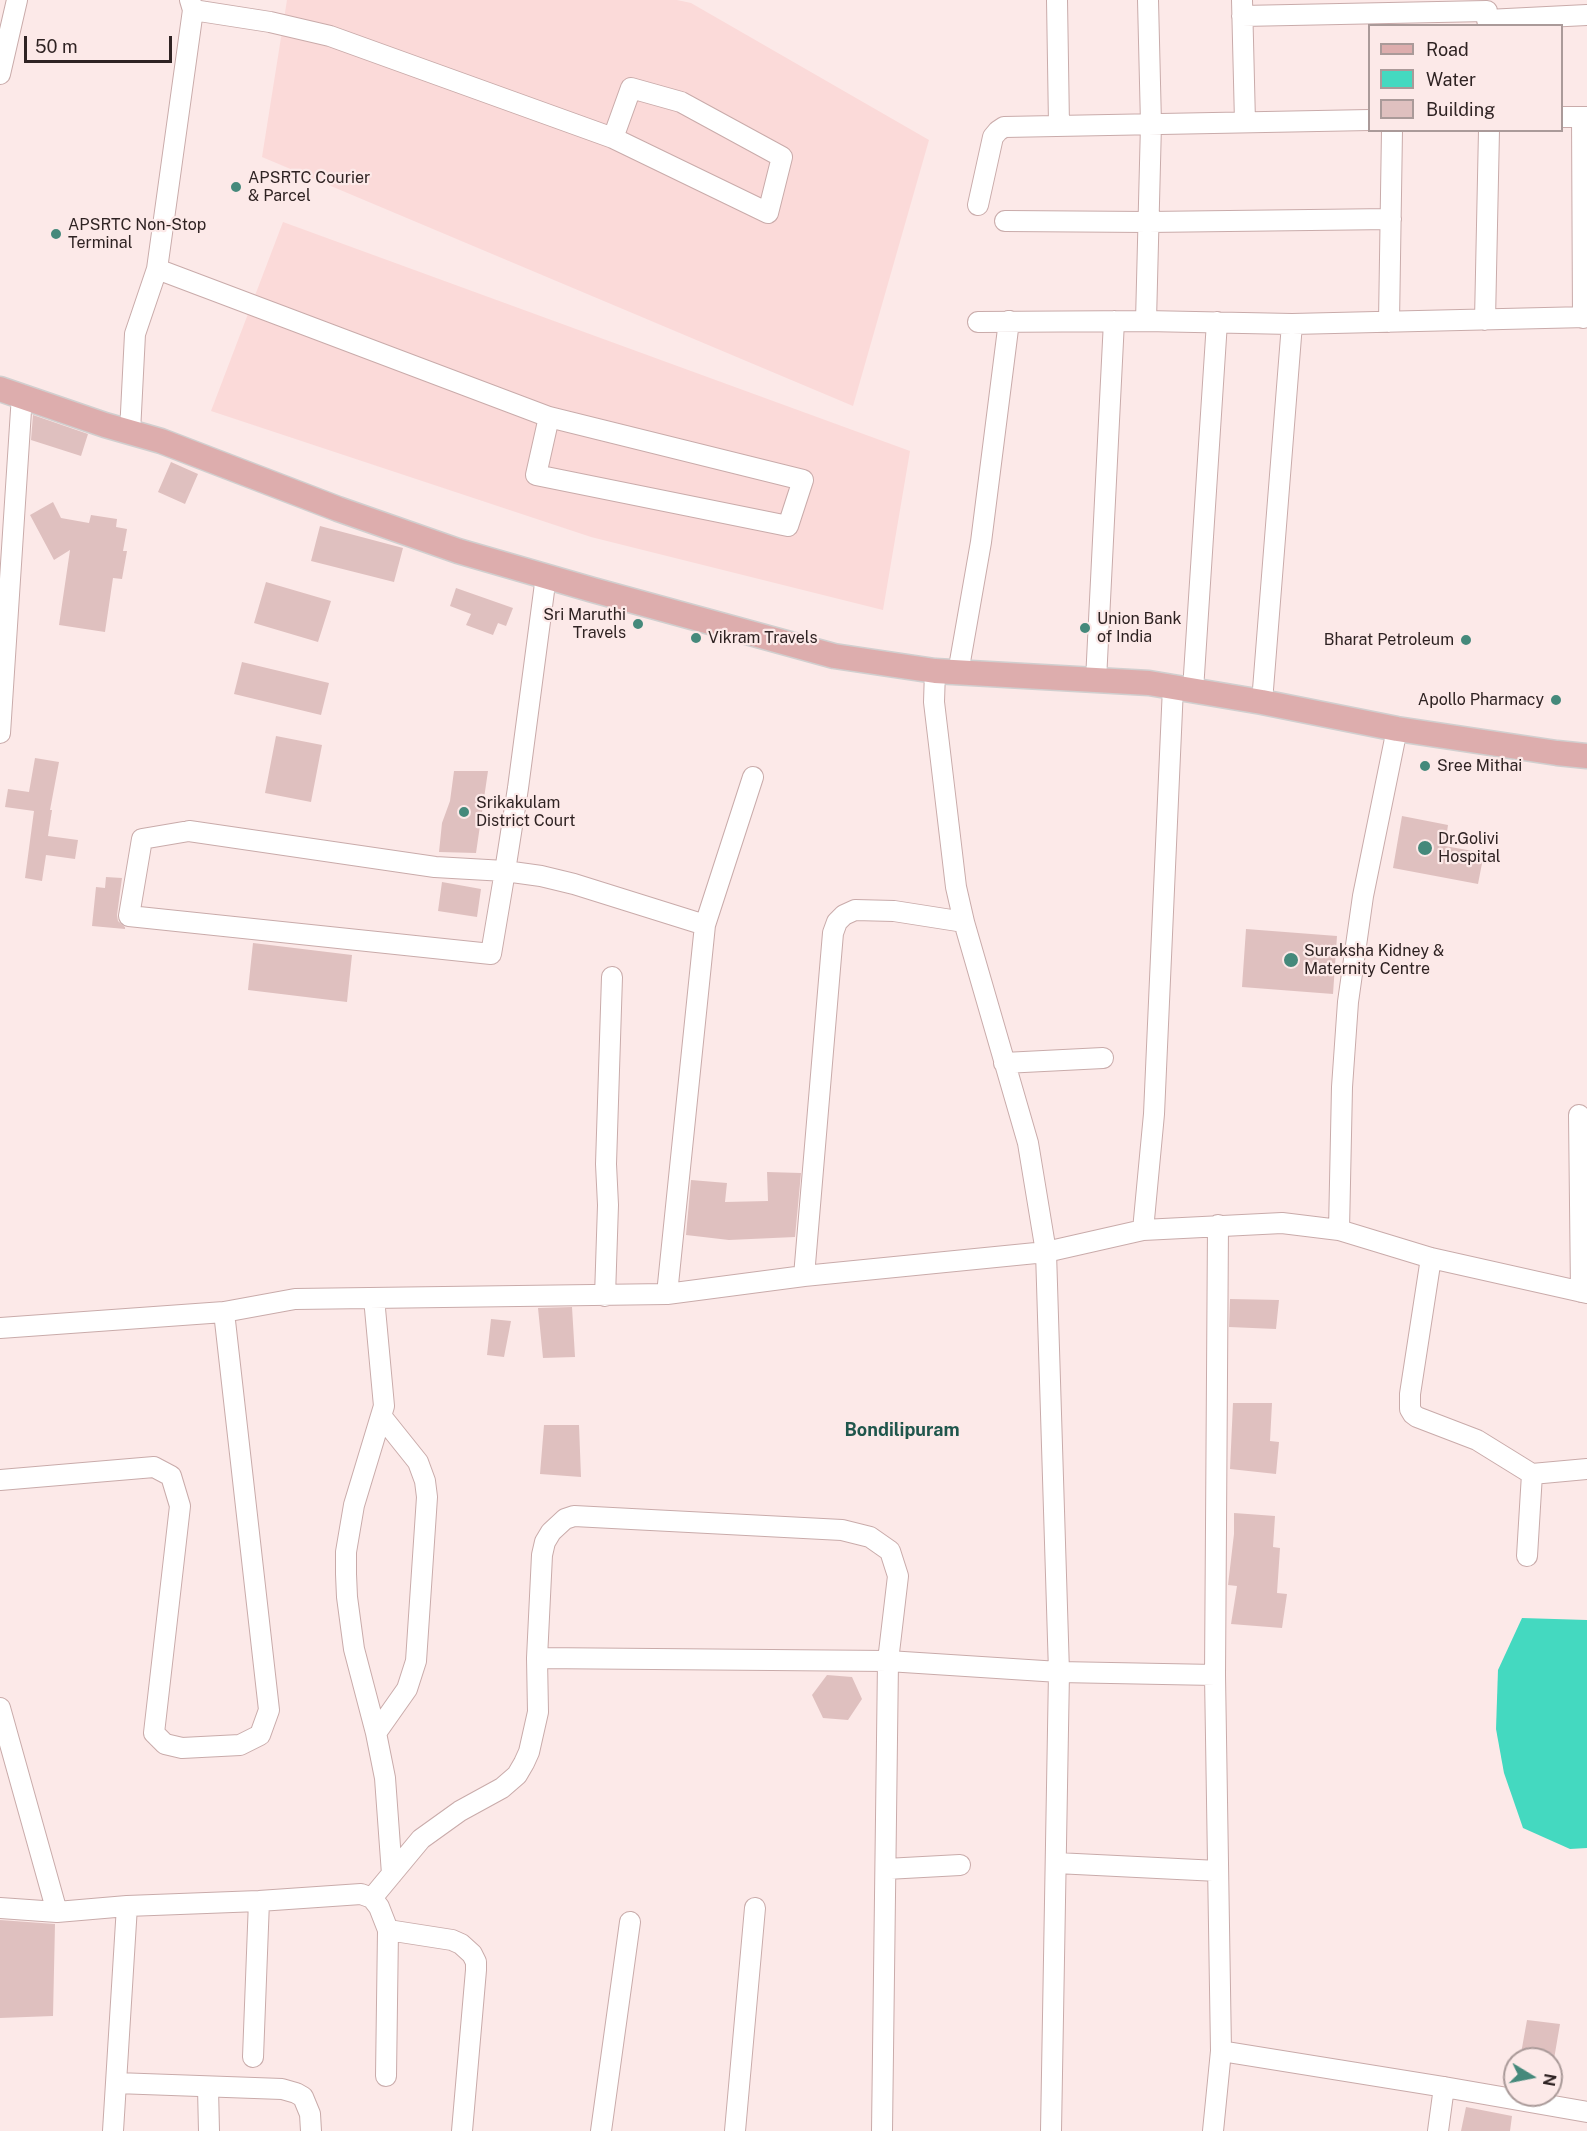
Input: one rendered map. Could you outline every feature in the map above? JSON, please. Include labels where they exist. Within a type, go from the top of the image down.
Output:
[{"type":"main road","points":[[11,392],[161,441],[338,509],[458,551],[834,656],[946,672],[1149,683],[1262,702],[1397,729],[1587,756]]},
{"type":"street","points":[[0,74],[17,0]]},
{"type":"street","points":[[1057,0],[1059,125]]},
{"type":"street","points":[[1146,321],[1151,124],[1148,0]]},
{"type":"street","points":[[130,432],[135,334],[157,269],[191,5],[330,36],[614,138],[768,213],[782,157],[681,102],[631,88],[614,138]]},
{"type":"street","points":[[1245,122],[1242,8],[1587,15]]},
{"type":"street","points":[[978,322],[1146,321],[1292,324],[1585,317],[1584,117],[1563,117]]},
{"type":"street","points":[[978,206],[990,146],[993,137],[1004,127],[1368,120]]},
{"type":"street","points":[[1389,322],[1392,132]]},
{"type":"street","points":[[1485,320],[1489,132]]},
{"type":"street","points":[[1005,220],[1148,222],[1391,219]]},
{"type":"street","points":[[157,269],[549,417],[803,480],[788,526],[536,475],[549,417]]},
{"type":"street","points":[[1009,321],[981,542],[946,672],[934,702],[956,887],[1028,1143],[1046,1252],[1059,1672],[1051,2131]]},
{"type":"street","points":[[1096,680],[1114,321]]},
{"type":"street","points":[[1143,1230],[1154,1114],[1183,688],[1217,322]]},
{"type":"street","points":[[1262,702],[1292,324]]},
{"type":"street","points":[[0,731],[11,392]]},
{"type":"street","points":[[546,576],[518,788],[504,871],[491,954],[129,916],[142,839],[189,831],[435,867],[504,871],[541,876],[705,925]]},
{"type":"street","points":[[1340,1230],[1342,1087],[1348,1002],[1363,896],[1397,729]]},
{"type":"street","points":[[668,1294],[705,925],[753,777]]},
{"type":"street","points":[[804,1276],[833,933],[837,922],[844,915],[855,910],[894,911],[964,922]]},
{"type":"street","points":[[605,1296],[608,1204],[606,1164],[612,977]]},
{"type":"street","points":[[1004,1063],[1102,1058]]},
{"type":"street","points":[[0,1328],[224,1312],[295,1299],[668,1294],[804,1276],[1046,1252],[1143,1230],[1282,1223],[1340,1230],[1431,1258],[1584,1293],[1579,1114]]},
{"type":"street","points":[[1213,2131],[1221,2051],[1215,1675],[1218,1225]]},
{"type":"street","points":[[1431,1258],[1410,1394],[1410,1409],[1418,1417],[1478,1440],[1532,1474],[1587,1469]]},
{"type":"street","points":[[374,1298],[384,1390],[382,1417],[354,1505],[346,1552],[346,1574],[354,1648],[385,1778],[392,1874]]},
{"type":"street","points":[[0,1480],[154,1467],[171,1476],[180,1506],[154,1733],[165,1744],[182,1748],[240,1745],[260,1735],[269,1710],[224,1312]]},
{"type":"street","points":[[376,1733],[407,1689],[416,1661],[427,1497],[425,1481],[418,1462],[382,1417]]},
{"type":"street","points":[[1527,1556],[1532,1474]]},
{"type":"street","points":[[372,1898],[421,1839],[460,1811],[502,1788],[517,1775],[529,1752],[538,1712],[537,1659],[542,1556],[545,1542],[556,1526],[565,1519],[574,1516],[842,1530],[870,1536],[890,1551],[898,1576],[888,1661],[882,2131]]},
{"type":"street","points":[[537,1659],[888,1661],[1059,1672],[1215,1675]]},
{"type":"street","points":[[0,1708],[57,1912]]},
{"type":"street","points":[[1056,1863],[1218,1872]]},
{"type":"street","points":[[886,1869],[960,1865]]},
{"type":"street","points":[[0,1908],[57,1912],[347,1894],[361,1894],[372,1898],[379,1906],[388,1930],[386,2076]]},
{"type":"street","points":[[253,2057],[259,1901]]},
{"type":"street","points":[[112,2131],[127,1906]]},
{"type":"street","points":[[735,2131],[755,1908]]},
{"type":"street","points":[[601,2131],[630,1922]]},
{"type":"street","points":[[388,1930],[452,1940],[468,1948],[476,1962],[462,2131]]},
{"type":"street","points":[[1221,2051],[1587,2112]]},
{"type":"street","points":[[116,2084],[282,2089],[303,2097],[310,2114],[311,2131]]},
{"type":"street","points":[[1438,2131],[1444,2087]]},
{"type":"street","points":[[208,2088],[209,2131]]},
{"type":"shaded area","points":[[287,0],[677,0],[691,3],[929,140],[853,406],[262,157]]},
{"type":"shaded area","points":[[283,222],[910,451],[883,610],[591,537],[211,411]]},
{"type":"water","points":[[1522,1618],[1587,1620],[1587,1848],[1570,1849],[1523,1828],[1504,1773],[1496,1729],[1498,1670]]},
{"type":"building","points":[[33,415],[88,434],[81,456],[31,440]]},
{"type":"building","points":[[171,462],[198,474],[185,504],[158,492]]},
{"type":"building","points":[[53,502],[61,518],[89,523],[91,515],[117,519],[116,527],[127,529],[123,551],[127,551],[122,579],[113,578],[105,632],[59,625],[70,550],[54,560],[30,515]]},
{"type":"building","points":[[320,526],[403,548],[394,582],[311,561]]},
{"type":"building","points":[[266,582],[331,601],[318,642],[254,623]]},
{"type":"building","points":[[456,588],[513,608],[506,626],[498,623],[493,635],[466,625],[471,614],[450,606]]},
{"type":"building","points":[[242,662],[329,683],[321,715],[234,694]]},
{"type":"building","points":[[276,736],[322,745],[311,802],[265,793]]},
{"type":"building","points":[[35,758],[59,762],[50,810],[52,810],[48,836],[78,840],[75,859],[46,855],[42,881],[25,878],[34,811],[5,807],[8,789],[29,792]]},
{"type":"building","name":"Srikakulam District Court","points":[[454,771],[488,771],[476,853],[439,852],[442,823],[450,801]]},
{"type":"building","points":[[1402,816],[1448,825],[1445,846],[1484,853],[1478,884],[1393,868]]},
{"type":"building","points":[[106,877],[122,878],[117,915],[118,921],[125,929],[92,926],[96,887],[105,888]]},
{"type":"building","points":[[442,882],[481,889],[477,917],[438,911]]},
{"type":"building","points":[[1246,929],[1337,936],[1333,994],[1242,987]]},
{"type":"building","points":[[253,943],[352,955],[347,1002],[248,990]]},
{"type":"building","points":[[767,1172],[801,1173],[795,1237],[729,1240],[686,1235],[691,1180],[727,1183],[725,1202],[768,1201]]},
{"type":"building","points":[[1230,1299],[1279,1300],[1276,1329],[1229,1327]]},
{"type":"building","points":[[572,1307],[575,1357],[543,1358],[538,1308]]},
{"type":"building","points":[[491,1319],[511,1321],[504,1357],[487,1355]]},
{"type":"building","points":[[1233,1403],[1272,1403],[1270,1441],[1279,1442],[1276,1474],[1230,1469]]},
{"type":"building","points":[[544,1425],[579,1425],[581,1477],[540,1474]]},
{"type":"building","points":[[1234,1513],[1275,1516],[1273,1547],[1280,1548],[1277,1593],[1287,1594],[1282,1628],[1231,1624],[1237,1586],[1228,1585]]},
{"type":"building","points":[[827,1675],[852,1677],[862,1699],[848,1720],[823,1718],[812,1695]]},
{"type":"building","points":[[0,1920],[55,1924],[53,2016],[0,2018]]},
{"type":"building","points":[[1527,2020],[1560,2024],[1556,2047],[1522,2047]]},
{"type":"building","points":[[1466,2107],[1512,2116],[1510,2131],[1461,2131]]},
{"type":"place","name":"APSRTC Courier & Parcel","points":[[236,187]]},
{"type":"place","name":"APSRTC Non-Stop Terminal","points":[[56,234]]},
{"type":"place","name":"Sri Maruthi Travels","points":[[638,624]]},
{"type":"place","name":"Union Bank of India","points":[[1085,628]]},
{"type":"place","name":"Vikram Travels","points":[[696,638]]},
{"type":"place","name":"Bharat Petroleum","points":[[1466,640]]},
{"type":"place","name":"Apollo Pharmacy","points":[[1556,700]]},
{"type":"place","name":"Sree Mithai","points":[[1425,766]]},
{"type":"place","name":"Srikakulam District Court","points":[[464,812]]},
{"type":"place","name":"Dr.Golivi Hospital","points":[[1425,848]]},
{"type":"place","name":"Suraksha Kidney & Maternity Centre","points":[[1291,960]]},
{"type":"district","name":"Bondilipuram","points":[[902,1430]]}]
